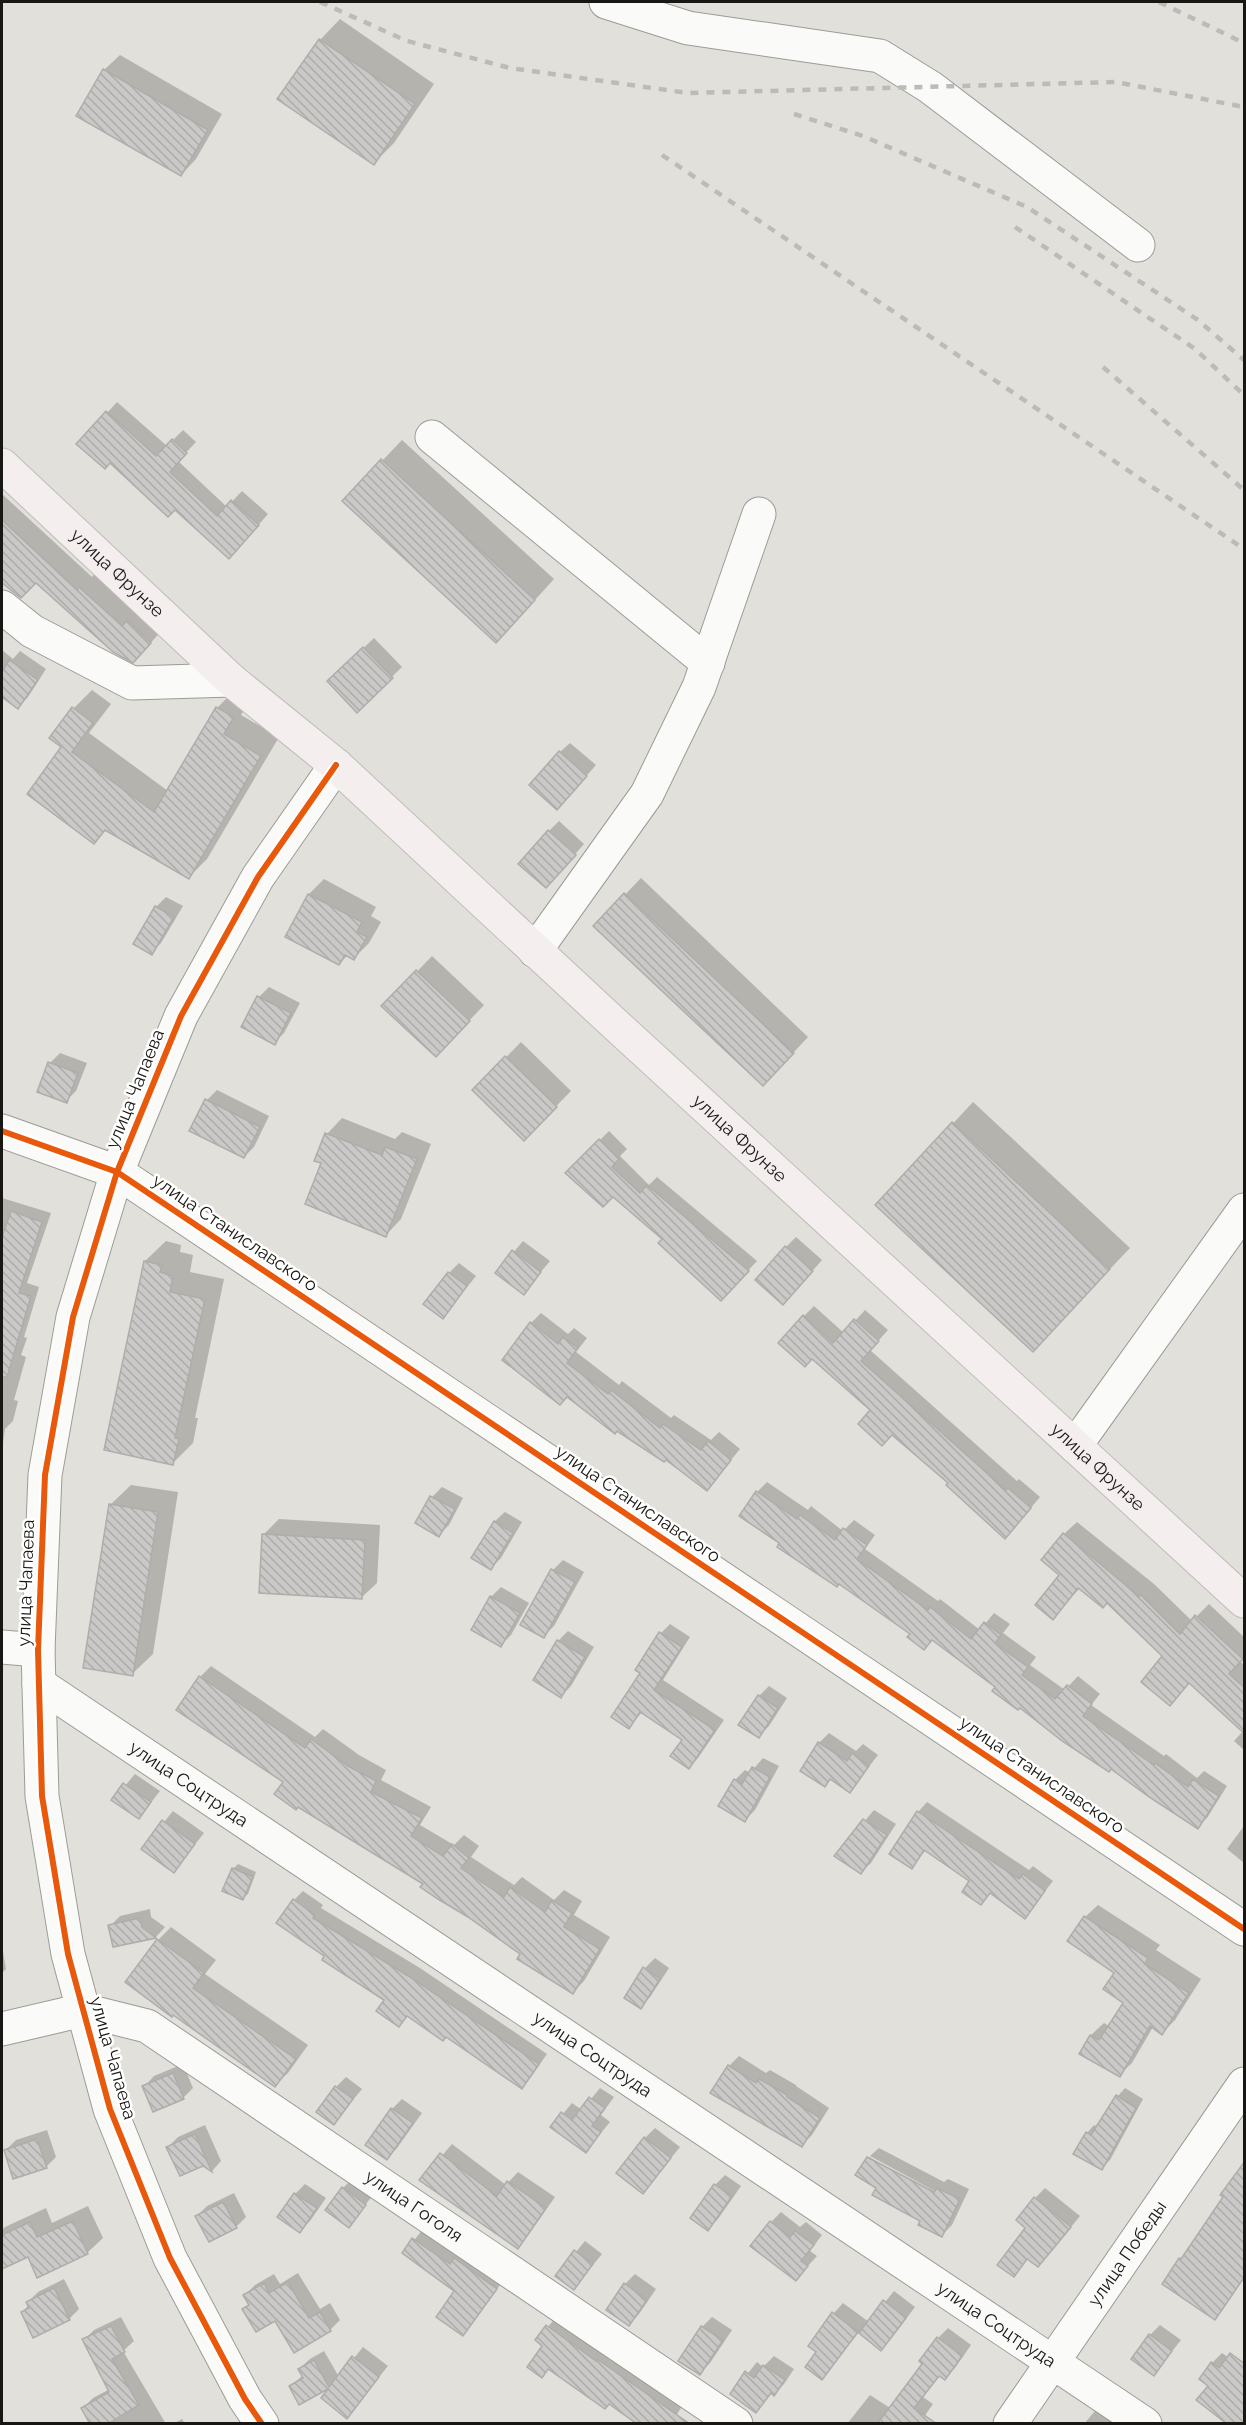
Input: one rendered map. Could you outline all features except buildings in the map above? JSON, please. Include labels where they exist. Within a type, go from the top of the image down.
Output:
[{"type":"main road","name":"улица Фрунзе","points":[[2,465],[231,680],[336,765],[535,951],[1245,1601]]},
{"type":"street","points":[[606,2],[688,28],[880,56],[930,87],[1138,245]]},
{"type":"street","points":[[432,437],[708,663]]},
{"type":"street","points":[[535,951],[646,794],[699,687],[759,514]]},
{"type":"street","points":[[2,608],[32,631],[132,683],[231,680]]},
{"type":"street","name":"улица Чапаева","points":[[262,2424],[245,2399],[170,2258],[110,2109],[68,1954],[42,1796],[38,1650],[45,1476],[73,1317],[117,1172],[180,1016],[258,877],[336,765]]},
{"type":"street","name":"улица Станиславского","points":[[2,1131],[117,1172],[1245,1929]]},
{"type":"street","points":[[1075,1446],[1245,1210]]},
{"type":"street","points":[[2,1647],[38,1650]]},
{"type":"street","name":"улица Соцтруда","points":[[39,1684],[1145,2424]]},
{"type":"street","points":[[2,2030],[83,2010]]},
{"type":"street","name":"улица Гоголя","points":[[83,2010],[147,2026],[736,2424]]},
{"type":"street","name":"улица Победы","points":[[1010,2424],[1245,2084]]},
{"type":"railway","points":[[320,2],[407,41],[510,68],[688,93],[1116,82],[1244,107]]},
{"type":"railway","points":[[1159,2],[1244,43]]},
{"type":"railway","points":[[794,114],[863,136],[1027,207],[1198,320],[1244,360]]},
{"type":"railway","points":[[662,155],[1244,549]]},
{"type":"railway","points":[[1015,227],[1195,349],[1244,395]]},
{"type":"railway","points":[[1103,367],[1244,490]]},
{"type":"cycle path","points":[[262,2424],[245,2399],[170,2258],[110,2109],[68,1954],[42,1796],[38,1650],[45,1475],[73,1317],[117,1172],[181,1016],[258,877],[336,765]]},
{"type":"cycle path","points":[[2,1131],[117,1172],[1244,1929]]}]
